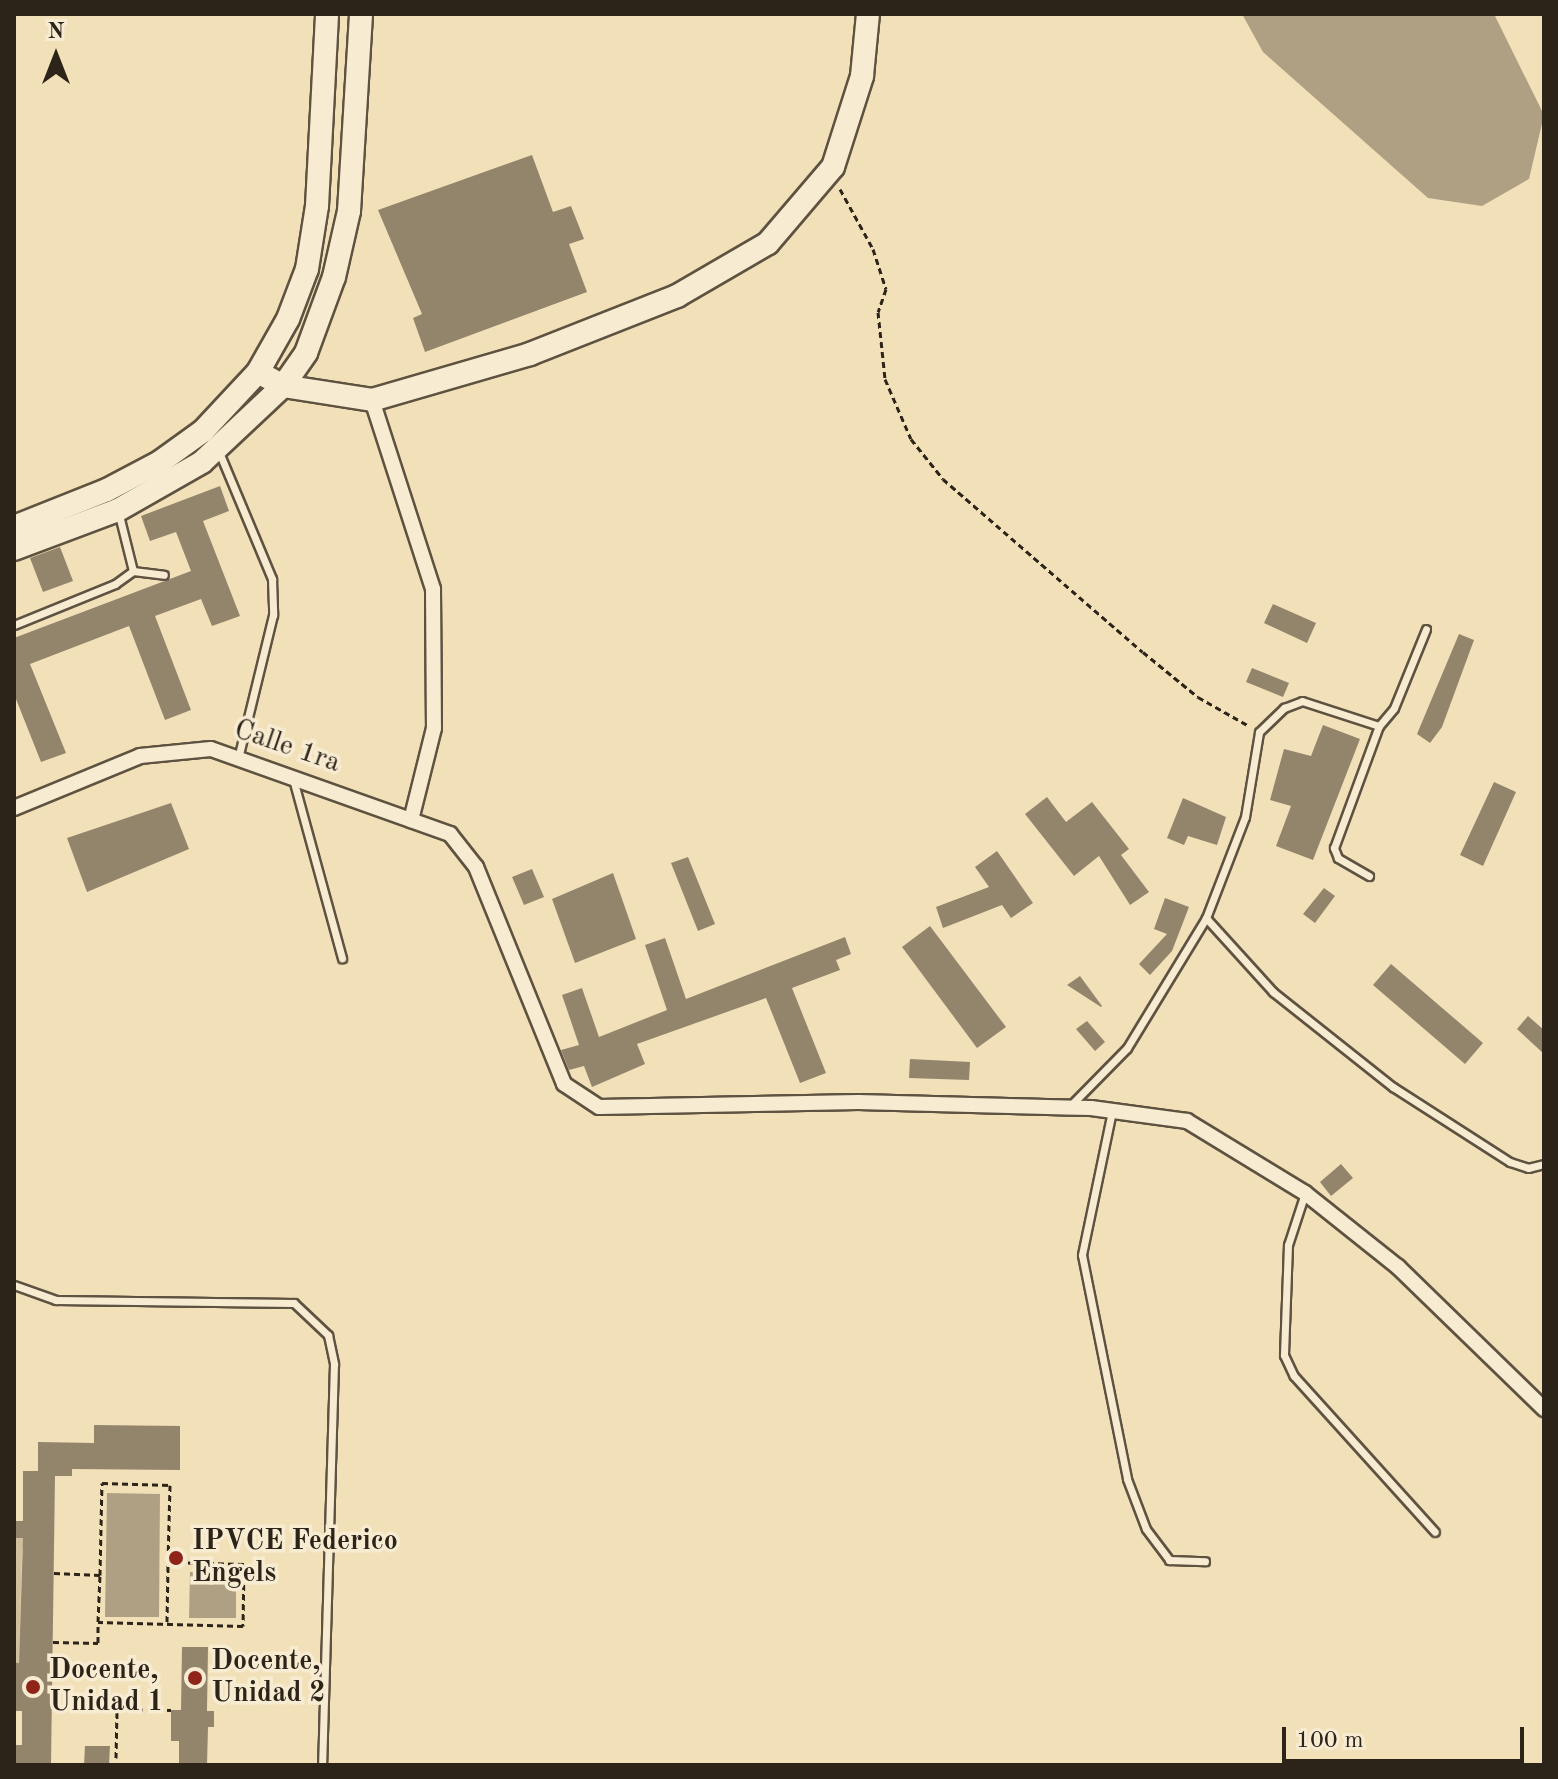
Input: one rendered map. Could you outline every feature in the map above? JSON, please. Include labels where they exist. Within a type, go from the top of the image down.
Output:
[{"type":"main road","points":[[14,527],[107,490],[160,462],[203,431],[258,372],[288,319],[307,269],[317,206],[327,14]]},
{"type":"main road","points":[[14,549],[118,510],[218,450],[283,386],[306,353],[334,277],[349,211],[361,14]]},
{"type":"main road","points":[[258,372],[283,386],[372,400],[530,354],[677,296],[768,243],[829,172],[862,76],[868,14]]},
{"type":"street","points":[[372,400],[433,589],[434,728],[411,820]]},
{"type":"street","name":"Calle 1ra","points":[[14,808],[167,750],[239,755],[450,834],[476,867],[564,1084],[599,1107],[858,1102],[1069,1107]]},
{"type":"street","points":[[1069,1107],[1187,1121],[1305,1193],[1398,1267],[1544,1409]]},
{"type":"lane","points":[[218,450],[272,579],[273,615],[239,755]]},
{"type":"lane","points":[[118,510],[133,571]]},
{"type":"lane","points":[[14,625],[115,584],[133,571],[164,575]]},
{"type":"lane","points":[[1369,876],[1338,858],[1334,848],[1379,726],[1394,708],[1426,629]]},
{"type":"lane","points":[[1069,1107],[1127,1048],[1206,918],[1245,817],[1259,732],[1284,708],[1302,701],[1379,726]]},
{"type":"lane","points":[[293,776],[295,799],[342,958]]},
{"type":"lane","points":[[1206,918],[1273,992],[1393,1087],[1510,1162],[1528,1168],[1544,1164]]},
{"type":"lane","points":[[1112,1111],[1082,1255],[1124,1464],[1146,1529],[1169,1560],[1205,1561]]},
{"type":"lane","points":[[1305,1193],[1288,1245],[1284,1355],[1294,1376],[1435,1532]]},
{"type":"lane","points":[[14,1285],[56,1300],[294,1303],[328,1335],[334,1364],[322,1765]]},
{"type":"path","points":[[829,172],[873,249],[886,289],[878,312],[885,379],[911,439],[943,479],[1143,652],[1198,697],[1259,732]]},
{"type":"path","points":[[53,1642],[98,1643],[102,1483],[170,1485],[167,1624]]},
{"type":"path","points":[[98,1622],[243,1626],[244,1564],[168,1562]]},
{"type":"path","points":[[54,1573],[100,1575]]},
{"type":"path","points":[[116,1758],[117,1709],[171,1710]]},
{"type":"shaded area","points":[[1242,14],[1494,14],[1544,115],[1529,179],[1482,206],[1428,198],[1263,52]]},
{"type":"shaded area","points":[[107,1493],[160,1494],[159,1617],[105,1617]]},
{"type":"shaded area","points":[[14,1538],[34,1538],[22,1549],[19,1663],[14,1663]]},
{"type":"shaded area","points":[[190,1572],[236,1572],[236,1618],[189,1618]]},
{"type":"building","points":[[532,155],[553,212],[571,206],[584,239],[569,244],[587,292],[425,352],[413,318],[422,314],[378,210]]},
{"type":"building","points":[[220,486],[229,511],[203,521],[240,616],[212,626],[201,599],[155,616],[191,710],[165,720],[129,626],[30,664],[66,753],[41,762],[14,694],[14,638],[191,571],[176,532],[150,541],[141,516]]},
{"type":"building","points":[[60,547],[73,581],[43,592],[30,558]]},
{"type":"building","points":[[1273,604],[1316,623],[1307,643],[1264,623]]},
{"type":"building","points":[[1459,634],[1474,640],[1442,727],[1430,743],[1417,734]]},
{"type":"building","points":[[1252,668],[1289,683],[1283,697],[1246,682]]},
{"type":"building","points":[[1323,725],[1360,739],[1313,860],[1276,846],[1291,806],[1270,800],[1284,749],[1311,756]]},
{"type":"building","points":[[1494,782],[1516,792],[1483,866],[1460,855]]},
{"type":"building","points":[[1047,797],[1066,822],[1092,802],[1129,849],[1121,855],[1149,892],[1130,905],[1099,856],[1074,876],[1025,814]]},
{"type":"building","points":[[1183,798],[1226,817],[1217,845],[1188,836],[1184,845],[1167,838]]},
{"type":"building","points":[[171,803],[189,849],[87,892],[67,838]]},
{"type":"building","points":[[997,851],[1033,903],[1011,918],[1002,905],[943,928],[936,907],[989,887],[975,867]]},
{"type":"building","points":[[688,857],[715,924],[698,931],[671,863]]},
{"type":"building","points":[[532,869],[544,897],[524,905],[512,877]]},
{"type":"building","points":[[613,873],[636,939],[575,963],[552,899]]},
{"type":"building","points":[[1324,888],[1335,896],[1315,923],[1303,914]]},
{"type":"building","points":[[1165,898],[1189,907],[1172,951],[1150,975],[1139,964],[1167,934],[1154,929]]},
{"type":"building","points":[[930,926],[1006,1027],[977,1048],[902,947]]},
{"type":"building","points":[[845,937],[851,954],[836,960],[840,970],[792,988],[826,1073],[800,1083],[766,998],[637,1044],[645,1064],[592,1087],[584,1066],[569,1070],[561,1050],[579,1045],[562,995],[582,988],[599,1037],[667,1010],[645,945],[665,938],[686,999]]},
{"type":"building","points":[[1391,964],[1483,1043],[1465,1064],[1373,985]]},
{"type":"building","points":[[1080,976],[1102,1006],[1101,1007],[1067,985]]},
{"type":"building","points":[[1528,1016],[1544,1030],[1544,1054],[1517,1029]]},
{"type":"building","points":[[1087,1021],[1105,1042],[1095,1051],[1076,1029]]},
{"type":"building","points":[[910,1059],[970,1062],[969,1080],[909,1078]]},
{"type":"building","points":[[1341,1164],[1353,1178],[1331,1196],[1320,1182]]},
{"type":"building","points":[[94,1425],[180,1426],[180,1470],[72,1469],[72,1476],[55,1476],[51,1765],[14,1765],[14,1745],[22,1745],[22,1711],[14,1711],[14,1663],[19,1663],[23,1538],[14,1538],[14,1521],[23,1521],[23,1471],[38,1471],[38,1442],[94,1443]]},
{"type":"building","name":"Docente, Unidad 2","points":[[182,1647],[208,1647],[207,1711],[214,1711],[214,1727],[208,1727],[207,1765],[179,1765],[179,1741],[171,1741],[171,1710],[181,1710]]},
{"type":"building","points":[[85,1746],[110,1746],[109,1765],[84,1765]]},
{"type":"place","name":"IPVCE Federico Engels","points":[[176,1558]]},
{"type":"place","name":"Docente, Unidad 2","points":[[195,1678]]},
{"type":"place","name":"Docente, Unidad 1","points":[[33,1687]]}]
